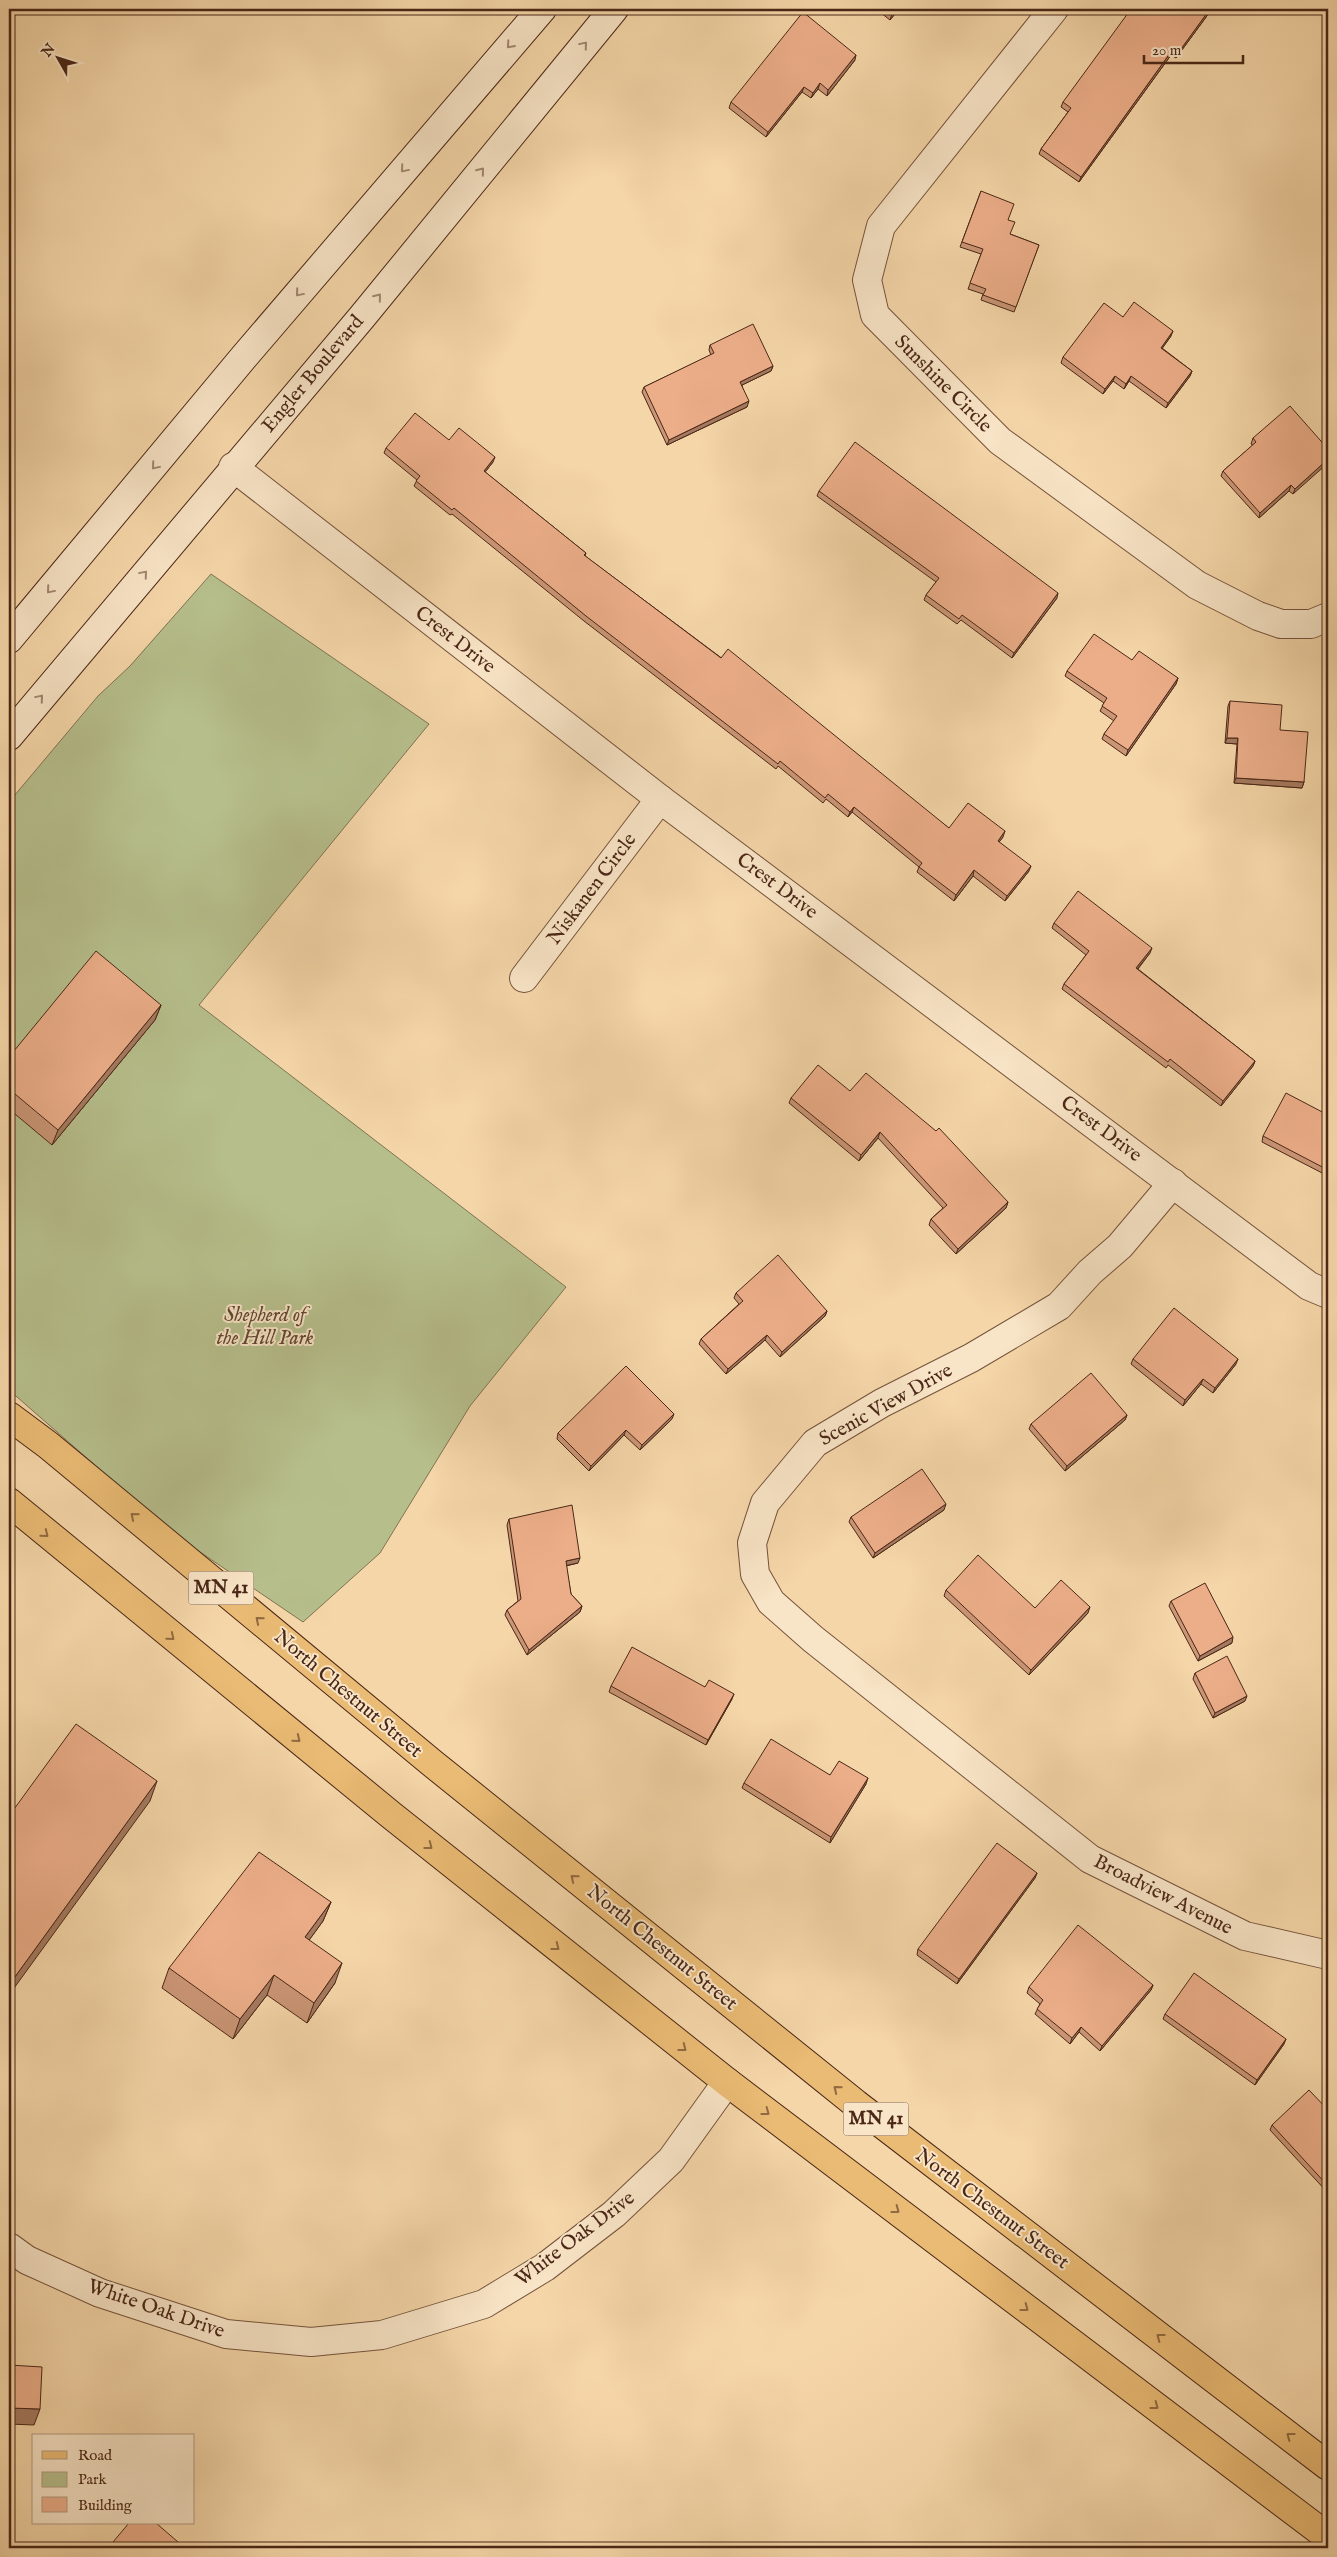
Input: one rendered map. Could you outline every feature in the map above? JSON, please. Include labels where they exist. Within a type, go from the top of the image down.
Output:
[{"type":"main road","name":"North Chestnut Street","points":[[9,1416],[48,1444],[432,1763],[856,2104],[1328,2466]]},
{"type":"main road","name":"MN 41","points":[[9,1502],[375,1803],[727,2082],[1328,2537]]},
{"type":"street","points":[[9,639],[288,306],[542,9]]},
{"type":"street","name":"Engler Boulevard","points":[[9,736],[233,467],[362,317],[614,9]]},
{"type":"street","name":"Sunshine Circle","points":[[1054,9],[881,226],[867,280],[875,315],[1000,441],[1197,585],[1258,616],[1281,624],[1311,624],[1328,617]]},
{"type":"street","name":"Crest Drive","points":[[233,467],[660,799],[1309,1286],[1328,1294]]},
{"type":"street","name":"Niskanen Circle","points":[[524,978],[660,799]]},
{"type":"street","name":"Scenic View Drive","points":[[1015,1800],[813,1639],[771,1602],[755,1574],[752,1543],[765,1503],[816,1443],[882,1403],[971,1358],[1059,1306],[1090,1272],[1120,1246],[1173,1183]]},
{"type":"street","name":"Broadview Avenue","points":[[1015,1800],[1090,1860],[1245,1936],[1328,1955]]},
{"type":"street","name":"White Oak Drive","points":[[9,2247],[27,2260],[100,2293],[226,2334],[311,2342],[382,2335],[484,2304],[545,2267],[614,2214],[671,2160],[727,2082]]},
{"type":"green space","name":"Shepherd of the Hill Park","points":[[211,574],[429,724],[199,1005],[566,1287],[470,1406],[380,1553],[303,1622],[175,1535],[9,1390],[9,802],[98,696],[130,666]]},
{"type":"building","points":[[885,9],[896,9],[892,14]]},
{"type":"building","points":[[1131,9],[1210,9],[1178,53],[1173,49],[1081,177],[1041,149],[1071,108],[1063,102]]},
{"type":"building","points":[[803,12],[856,55],[828,90],[820,83],[813,93],[804,87],[768,132],[731,102]]},
{"type":"building","points":[[981,191],[1014,204],[1008,220],[1015,222],[1010,234],[1039,245],[1016,307],[983,295],[986,289],[970,283],[983,249],[962,242]]},
{"type":"building","points":[[1134,302],[1173,331],[1161,348],[1192,371],[1168,403],[1131,376],[1126,384],[1115,376],[1105,389],[1063,357],[1104,303],[1123,317]]},
{"type":"building","points":[[753,324],[773,366],[740,382],[749,401],[669,440],[644,387],[714,353],[710,345]]},
{"type":"building","points":[[1290,406],[1328,449],[1328,459],[1295,489],[1291,485],[1260,513],[1223,471],[1256,442],[1253,438]]},
{"type":"building","points":[[415,413],[449,440],[459,428],[495,457],[484,471],[586,553],[584,555],[721,658],[728,649],[949,828],[968,803],[1005,831],[998,841],[1031,866],[1007,896],[974,870],[956,895],[919,867],[922,863],[854,807],[850,812],[828,794],[825,798],[780,761],[778,764],[586,616],[454,508],[452,510],[416,481],[420,476],[386,448]]},
{"type":"building","points":[[855,442],[1058,593],[1014,653],[962,615],[959,619],[926,595],[939,578],[819,491]]},
{"type":"building","points":[[1094,634],[1132,660],[1139,651],[1178,678],[1128,750],[1104,734],[1117,716],[1102,706],[1107,698],[1067,671]]},
{"type":"building","points":[[1230,701],[1282,705],[1280,730],[1308,732],[1304,782],[1236,778],[1238,738],[1227,738]]},
{"type":"building","points":[[1078,891],[1152,948],[1136,968],[1255,1061],[1223,1101],[1170,1059],[1168,1062],[1064,984],[1089,951],[1054,923]]},
{"type":"building","points":[[96,951],[161,1005],[58,1130],[9,1089],[9,1057]]},
{"type":"building","points":[[818,1065],[850,1091],[866,1073],[936,1131],[939,1128],[1008,1202],[958,1249],[931,1219],[947,1205],[880,1132],[861,1155],[791,1098]]},
{"type":"building","points":[[1286,1093],[1328,1115],[1328,1170],[1263,1136]]},
{"type":"building","points":[[778,1255],[827,1311],[782,1352],[767,1335],[728,1369],[701,1339],[743,1301],[736,1293]]},
{"type":"building","points":[[1174,1308],[1238,1359],[1215,1388],[1203,1379],[1185,1400],[1133,1359]]},
{"type":"building","points":[[626,1366],[674,1414],[642,1445],[626,1430],[591,1466],[558,1433]]},
{"type":"building","points":[[1091,1373],[1127,1415],[1067,1466],[1031,1424]]},
{"type":"building","points":[[922,1469],[946,1504],[875,1553],[851,1517]]},
{"type":"building","points":[[572,1505],[580,1558],[566,1561],[571,1594],[582,1606],[529,1650],[507,1610],[521,1599],[509,1519]]},
{"type":"building","points":[[978,1555],[1035,1608],[1061,1580],[1090,1607],[1031,1670],[946,1590]]},
{"type":"building","points":[[1205,1583],[1233,1637],[1200,1656],[1171,1601]]},
{"type":"building","points":[[632,1647],[705,1687],[709,1680],[734,1694],[708,1740],[611,1686]]},
{"type":"building","points":[[1227,1656],[1247,1696],[1215,1713],[1195,1673]]},
{"type":"building","points":[[76,1724],[157,1781],[9,1985],[9,1816]]},
{"type":"building","points":[[771,1739],[830,1775],[839,1761],[868,1778],[831,1837],[744,1783]]},
{"type":"building","points":[[997,1843],[1037,1873],[959,1979],[918,1949]]},
{"type":"building","points":[[259,1852],[331,1902],[305,1937],[342,1963],[314,2003],[274,1975],[240,2019],[169,1968]]},
{"type":"building","points":[[1078,1925],[1153,1985],[1102,2046],[1081,2027],[1072,2038],[1037,2009],[1043,2000],[1029,1987]]},
{"type":"building","points":[[1194,1973],[1286,2039],[1257,2080],[1165,2014]]},
{"type":"building","points":[[1309,2090],[1328,2110],[1328,2186],[1272,2125]]},
{"type":"building","points":[[9,2365],[42,2367],[40,2409],[9,2408]]},
{"type":"building","points":[[128,2524],[157,2524],[185,2548],[108,2548]]}]
